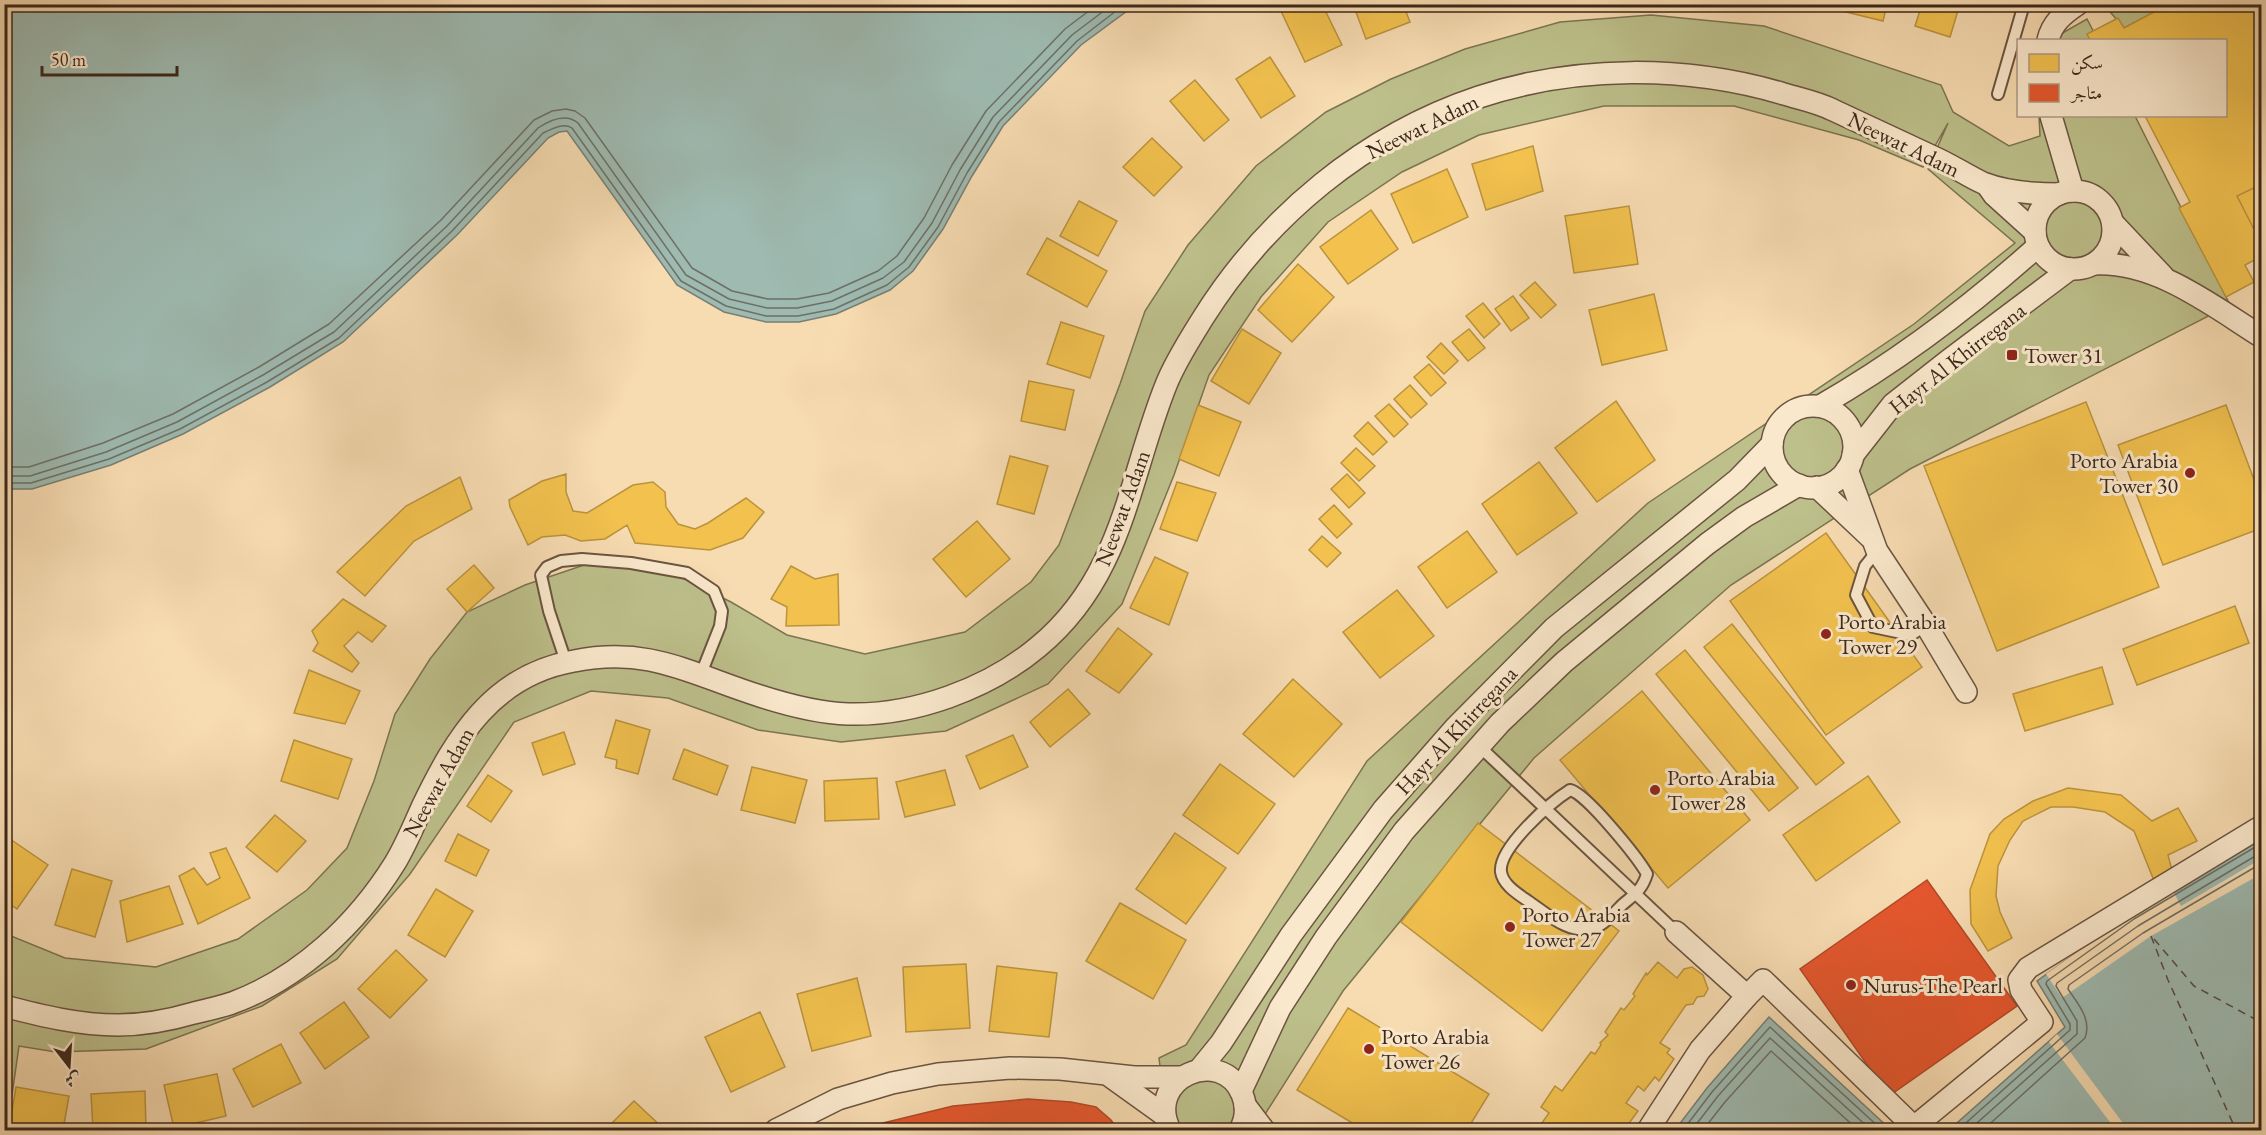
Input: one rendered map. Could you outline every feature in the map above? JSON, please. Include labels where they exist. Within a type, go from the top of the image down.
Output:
[{"type":"street","points":[[2048,39],[2051,27],[2078,4]]},
{"type":"street","name":"Neewat Adam","points":[[4,1006],[64,1021],[120,1025],[175,1019],[234,1002],[284,978],[326,946],[366,905],[397,859],[448,756],[473,719],[502,692],[530,674],[566,662],[610,655],[653,659],[759,696],[807,709],[849,714],[894,711],[943,699],[983,684],[1038,647],[1079,604],[1108,559],[1127,508],[1168,380],[1221,290],[1267,235],[1304,197],[1348,162],[1412,126],[1477,98],[1527,84],[1582,75],[1649,73],[1706,76],[1764,88],[1824,105],[1987,185],[2035,194],[2066,193]]},
{"type":"street","points":[[2051,117],[2066,193]]},
{"type":"street","name":"Neewat Adam","points":[[1987,185],[2036,239]]},
{"type":"street","points":[[2066,193],[2086,193],[2098,200],[2108,210],[2113,223],[2110,247],[2103,257],[2082,269],[2070,270],[2051,262],[2036,239],[2035,223],[2044,206],[2066,193]]},
{"type":"street","points":[[2113,223],[2165,278],[2262,337]]},
{"type":"street","name":"Hayr Al Khirregana","points":[[1820,406],[1886,366],[1972,303],[2036,239]]},
{"type":"street","points":[[2094,264],[2112,264],[2165,278]]},
{"type":"street","name":"Hayr Al Khirregana","points":[[1850,462],[1893,404],[1948,360],[2070,270]]},
{"type":"street","points":[[1875,545],[1808,486],[1787,479],[1779,469],[1773,457],[1772,444],[1775,430],[1788,415],[1806,406],[1820,406],[1835,412],[1847,423],[1853,438],[1850,462],[1875,545],[1966,692]]},
{"type":"street","name":"Hayr Al Khirregana","points":[[1167,1123],[1168,1093],[1191,1074],[1221,1043],[1291,935],[1383,810],[1455,728],[1554,628],[1737,480],[1772,444]]},
{"type":"street","points":[[1808,486],[1828,484],[1839,478],[1850,462]]},
{"type":"street","name":"Hayr Al Khirregana","points":[[1240,1131],[1245,1119],[1243,1098],[1280,1008],[1326,937],[1404,831],[1479,746],[1564,662],[1650,590],[1744,518],[1808,486]]},
{"type":"street","points":[[1648,1131],[1700,1050],[1763,980],[1914,1128],[2042,1022],[2021,990],[2019,980],[2028,968],[2262,826]]},
{"type":"street","points":[[1676,932],[1747,996]]},
{"type":"street","points":[[776,1131],[838,1099],[892,1083],[938,1074],[1010,1068],[1060,1069],[1134,1077],[1213,1071],[1226,1076],[1264,1131]]},
{"type":"street","points":[[1108,1075],[1167,1123]]},
{"type":"lane","points":[[1998,94],[2024,4]]},
{"type":"lane","points":[[1875,545],[1865,566],[1856,595],[1873,627],[1911,634],[1926,625]]},
{"type":"lane","points":[[566,662],[549,611],[541,575],[547,567],[561,561],[582,559],[631,563],[687,573],[714,591],[722,611],[720,626],[701,674]]},
{"type":"lane","points":[[1479,746],[1676,932]]},
{"type":"lane","points":[[1570,790],[1576,791],[1593,807],[1640,862],[1647,874],[1644,886],[1636,894],[1595,928],[1570,928],[1513,890],[1504,880],[1500,870],[1504,857],[1545,808],[1570,790]]},
{"type":"green space","points":[[2108,4],[2169,5],[2124,28],[2105,6]]},
{"type":"green space","points":[[1651,15],[1764,26],[1941,85],[1953,112],[2009,146],[2040,136],[2039,117],[2136,117],[2230,305],[1910,469],[1731,585],[1534,758],[1343,991],[1255,1130],[1168,1130],[1159,1058],[1186,1045],[1367,761],[1648,503],[1914,324],[2015,243],[1928,169],[1948,123],[1923,167],[1859,140],[1734,106],[1604,106],[1479,135],[1402,172],[1328,222],[1261,297],[1209,375],[1174,475],[1122,604],[1048,684],[946,731],[841,742],[758,730],[668,698],[591,691],[514,722],[410,874],[337,959],[262,1006],[146,1049],[56,1052],[19,1046],[7,1130],[4,1130],[4,933],[65,958],[156,967],[238,939],[307,890],[347,848],[374,781],[395,714],[430,659],[467,612],[525,585],[584,565],[664,569],[731,602],[787,635],[865,654],[965,632],[1031,582],[1059,545],[1145,311],[1188,245],[1256,166],[1326,112],[1391,79],[1465,49],[1560,22]]},
{"type":"green space","points":[[2087,19],[2097,39],[2052,39]]},
{"type":"water","points":[[5,4],[1135,5],[1081,45],[1003,126],[943,229],[913,271],[890,290],[836,314],[799,322],[766,322],[724,312],[677,285],[567,131],[559,132],[548,138],[457,235],[343,342],[270,387],[183,434],[111,465],[32,489],[5,489]]},
{"type":"water","points":[[2261,836],[2261,1130],[1949,1130],[2065,1027],[2037,981],[2131,914]]},
{"type":"water","points":[[1769,1017],[1891,1130],[1675,1130],[1707,1088]]},
{"type":"pier","points":[[2261,859],[2261,874],[2151,936],[2062,998],[2046,974],[2131,914],[2172,889],[2181,906]]},
{"type":"pier","points":[[2057,1034],[2128,1130],[2116,1130],[2049,1042]]},
{"type":"building: سكن","points":[[1295,4],[1322,4],[1342,45],[1305,62],[1281,11]]},
{"type":"building: سكن","points":[[1353,4],[1403,4],[1410,22],[1366,39]]},
{"type":"building: سكن","points":[[1844,4],[1887,4],[1883,21],[1842,11]]},
{"type":"building: سكن","points":[[1922,4],[1960,4],[1950,37],[1915,26]]},
{"type":"building: سكن","points":[[2169,4],[2262,4],[2262,256],[2245,265],[2254,282],[2226,297],[2179,208],[2190,202],[2146,117],[2227,117],[2227,39],[2090,39],[2087,34],[2118,18],[2124,28]]},
{"type":"building: سكن","points":[[1270,57],[1295,96],[1261,118],[1236,79]]},
{"type":"building: سكن","points":[[1195,80],[1229,120],[1204,141],[1170,101]]},
{"type":"building: سكن","points":[[1152,138],[1182,167],[1154,196],[1123,167]]},
{"type":"building: سكن","points":[[1533,146],[1543,191],[1486,210],[1472,164]]},
{"type":"building: سكن","points":[[1447,169],[1468,217],[1413,243],[1391,194]]},
{"type":"building: سكن","points":[[2262,184],[2262,245],[2237,196]]},
{"type":"building: سكن","points":[[1079,201],[1117,221],[1098,256],[1060,236]]},
{"type":"building: سكن","points":[[1629,206],[1638,264],[1574,273],[1565,216]]},
{"type":"building: سكن","points":[[1371,210],[1398,249],[1348,284],[1320,247]]},
{"type":"building: سكن","points":[[1047,238],[1107,271],[1087,307],[1027,274]]},
{"type":"building: سكن","points":[[1298,264],[1334,297],[1292,342],[1258,310]]},
{"type":"building: سكن","points":[[1535,282],[1556,305],[1541,318],[1520,295]]},
{"type":"building: سكن","points":[[1654,294],[1667,350],[1602,365],[1589,310]]},
{"type":"building: سكن","points":[[1513,296],[1529,318],[1511,331],[1495,309]]},
{"type":"building: سكن","points":[[1483,303],[1500,324],[1484,338],[1466,316]]},
{"type":"building: سكن","points":[[1061,322],[1104,336],[1090,378],[1047,364]]},
{"type":"building: سكن","points":[[1242,329],[1281,353],[1249,404],[1211,381]]},
{"type":"building: سكن","points":[[1469,329],[1485,348],[1468,361],[1452,342]]},
{"type":"building: سكن","points":[[1441,343],[1458,361],[1444,374],[1427,357]]},
{"type":"building: سكن","points":[[1429,364],[1446,383],[1431,396],[1414,377]]},
{"type":"building: سكن","points":[[1029,381],[1074,390],[1065,430],[1021,421]]},
{"type":"building: سكن","points":[[1410,385],[1427,404],[1411,418],[1394,399]]},
{"type":"building: سكن","points":[[1616,401],[1655,460],[1597,502],[1555,448]]},
{"type":"building: سكن","points":[[2086,402],[2159,587],[1997,651],[1924,466]]},
{"type":"building: سكن","points":[[1389,404],[1408,424],[1394,437],[1375,416]]},
{"type":"building: سكن","points":[[1198,405],[1241,422],[1219,476],[1179,459]]},
{"type":"building: سكن","name":"Porto Arabia Tower 30","points":[[2226,405],[2262,501],[2262,528],[2163,565],[2118,445]]},
{"type":"building: سكن","points":[[1368,422],[1387,442],[1373,455],[1354,436]]},
{"type":"building: سكن","points":[[1356,448],[1375,466],[1359,481],[1341,463]]},
{"type":"building: سكن","points":[[1010,456],[1048,466],[1034,514],[997,504]]},
{"type":"building: سكن","points":[[1539,462],[1577,513],[1517,555],[1482,504]]},
{"type":"building: سكن","points":[[566,474],[566,492],[573,511],[587,513],[633,485],[653,482],[665,492],[666,507],[678,524],[695,529],[746,498],[764,512],[743,538],[710,550],[635,543],[627,525],[605,539],[581,541],[565,535],[542,537],[528,545],[510,507],[509,500],[542,481]]},
{"type":"building: سكن","points":[[1347,474],[1365,493],[1349,508],[1331,489]]},
{"type":"building: سكن","points":[[460,477],[472,509],[414,541],[365,596],[337,572],[406,506]]},
{"type":"building: سكن","points":[[1177,482],[1216,493],[1197,541],[1160,529]]},
{"type":"building: سكن","points":[[1334,505],[1352,524],[1337,538],[1319,519]]},
{"type":"building: سكن","points":[[977,521],[1010,559],[966,597],[933,559]]},
{"type":"building: سكن","points":[[1467,531],[1497,572],[1447,608],[1418,567]]},
{"type":"building: سكن","name":"Porto Arabia Tower 29","points":[[1826,533],[1922,667],[1826,735],[1730,601]]},
{"type":"building: سكن","points":[[1322,536],[1341,553],[1327,567],[1309,550]]},
{"type":"building: سكن","points":[[1155,557],[1188,573],[1169,625],[1130,608]]},
{"type":"building: سكن","points":[[474,565],[494,588],[467,612],[447,589]]},
{"type":"building: سكن","points":[[791,566],[815,579],[838,574],[839,625],[786,626],[787,607],[771,599]]},
{"type":"building: سكن","points":[[1397,590],[1434,636],[1380,678],[1343,632]]},
{"type":"building: سكن","points":[[343,599],[386,626],[372,642],[358,632],[344,646],[359,663],[352,672],[313,651],[318,643],[312,631]]},
{"type":"building: سكن","points":[[2235,606],[2249,643],[2137,685],[2123,649]]},
{"type":"building: سكن","points":[[1732,624],[1844,763],[1816,785],[1704,647]]},
{"type":"building: سكن","points":[[1118,628],[1152,654],[1119,693],[1086,671]]},
{"type":"building: سكن","points":[[1685,650],[1798,788],[1769,811],[1656,674]]},
{"type":"building: سكن","points":[[2102,667],[2113,704],[2025,731],[2013,694]]},
{"type":"building: سكن","points":[[309,670],[360,691],[345,724],[294,713]]},
{"type":"building: سكن","points":[[1293,679],[1342,724],[1294,777],[1243,734]]},
{"type":"building: سكن","points":[[1068,689],[1090,714],[1050,747],[1030,722]]},
{"type":"building: سكن","name":"Porto Arabia Tower 28","points":[[1642,691],[1750,820],[1668,888],[1560,760]]},
{"type":"building: سكن","points":[[616,720],[650,730],[638,774],[616,768],[617,760],[605,757]]},
{"type":"building: سكن","points":[[564,732],[575,764],[543,775],[532,743]]},
{"type":"building: سكن","points":[[1013,735],[1028,767],[980,789],[966,756]]},
{"type":"building: سكن","points":[[294,740],[352,759],[338,799],[281,781]]},
{"type":"building: سكن","points":[[684,749],[728,766],[717,795],[673,779]]},
{"type":"building: سكن","points":[[1220,764],[1275,804],[1238,854],[1183,815]]},
{"type":"building: سكن","points":[[752,767],[807,780],[795,823],[741,810]]},
{"type":"building: سكن","points":[[945,770],[955,805],[905,817],[896,782]]},
{"type":"building: سكن","points":[[488,775],[512,791],[491,822],[467,806]]},
{"type":"building: سكن","points":[[1868,776],[1900,822],[1816,881],[1783,835]]},
{"type":"building: سكن","points":[[877,778],[879,819],[825,821],[824,781]]},
{"type":"building: سكن","points":[[2068,788],[2121,795],[2152,821],[2178,808],[2197,841],[2168,855],[2174,878],[2155,883],[2134,831],[2105,812],[2073,807],[2051,807],[2023,821],[2010,840],[1998,866],[1996,896],[2000,912],[2012,938],[1988,951],[1971,924],[1970,890],[1990,834],[2004,819],[2033,801]]},
{"type":"building: سكن","points":[[275,815],[306,841],[277,872],[246,847]]},
{"type":"building: سكن","name":"Porto Arabia Tower 27","points":[[1478,823],[1619,931],[1542,1031],[1401,922]]},
{"type":"building: سكن","points":[[1175,833],[1226,868],[1186,924],[1136,889]]},
{"type":"building: سكن","points":[[458,834],[489,850],[476,876],[445,861]]},
{"type":"building: سكن","points":[[10,839],[48,865],[17,909],[4,900],[4,846]]},
{"type":"building: سكن","points":[[226,848],[250,898],[198,924],[179,876],[194,868],[207,885],[220,878],[210,853]]},
{"type":"building: سكن","points":[[72,869],[112,881],[95,937],[55,925]]},
{"type":"building: سكن","points":[[169,886],[183,924],[127,942],[120,901]]},
{"type":"building: سكن","points":[[436,889],[473,911],[445,957],[408,935]]},
{"type":"building: سكن","points":[[1120,903],[1186,940],[1153,999],[1086,961]]},
{"type":"building: سكن","points":[[396,950],[427,980],[390,1018],[358,989]]},
{"type":"building: سكن","points":[[1658,962],[1677,978],[1684,969],[1692,967],[1703,975],[1708,989],[1704,996],[1697,997],[1693,1004],[1686,1005],[1660,1043],[1670,1049],[1667,1053],[1674,1059],[1659,1081],[1655,1077],[1644,1091],[1638,1086],[1626,1103],[1638,1111],[1624,1130],[1537,1130],[1549,1113],[1541,1107],[1555,1086],[1562,1091],[1591,1052],[1595,1054],[1600,1043],[1608,1035],[1605,1032],[1621,1008],[1624,1010],[1635,996],[1633,994],[1646,973],[1647,975]]},
{"type":"building: سكن","points":[[966,964],[970,1028],[906,1032],[903,967]]},
{"type":"building: سكن","points":[[997,966],[1057,973],[1049,1037],[989,1031]]},
{"type":"building: سكن","points":[[857,978],[871,1036],[812,1051],[797,994]]},
{"type":"building: سكن","points":[[344,1002],[369,1037],[325,1069],[300,1033]]},
{"type":"building: سكن","name":"Porto Arabia Tower 26","points":[[1348,1008],[1489,1094],[1467,1130],[1364,1130],[1297,1090]]},
{"type":"building: سكن","points":[[760,1012],[785,1067],[731,1092],[705,1037]]},
{"type":"building: سكن","points":[[281,1044],[301,1083],[253,1107],[233,1069]]},
{"type":"building: سكن","points":[[217,1074],[226,1116],[174,1128],[164,1085]]},
{"type":"building: سكن","points":[[16,1087],[69,1096],[63,1130],[9,1129]]},
{"type":"building: سكن","points":[[145,1091],[146,1130],[93,1130],[91,1094]]},
{"type":"building: سكن","points":[[634,1101],[665,1130],[605,1130]]},
{"type":"building: متاجر","points":[[1927,880],[2017,1006],[1889,1096],[1800,969]]},
{"type":"building: متاجر","points":[[1028,1099],[1071,1102],[1096,1107],[1111,1120],[1118,1130],[865,1130],[883,1123],[953,1106]]},
{"type":"ferry route","points":[[2151,936],[2168,980],[2236,1130]]},
{"type":"ferry route","points":[[2154,939],[2194,986],[2253,1018],[2262,1019]]},
{"type":"place","name":"Tower 31","points":[[2012,355]]},
{"type":"place","name":"Porto Arabia Tower 30","points":[[2190,473]]},
{"type":"place","name":"Porto Arabia Tower 29","points":[[1826,634]]},
{"type":"place","name":"Porto Arabia Tower 28","points":[[1655,790]]},
{"type":"place","name":"Porto Arabia Tower 27","points":[[1510,927]]},
{"type":"place","name":"Nurus-The Pearl","points":[[1851,985]]},
{"type":"place","name":"Porto Arabia Tower 26","points":[[1369,1049]]}]
